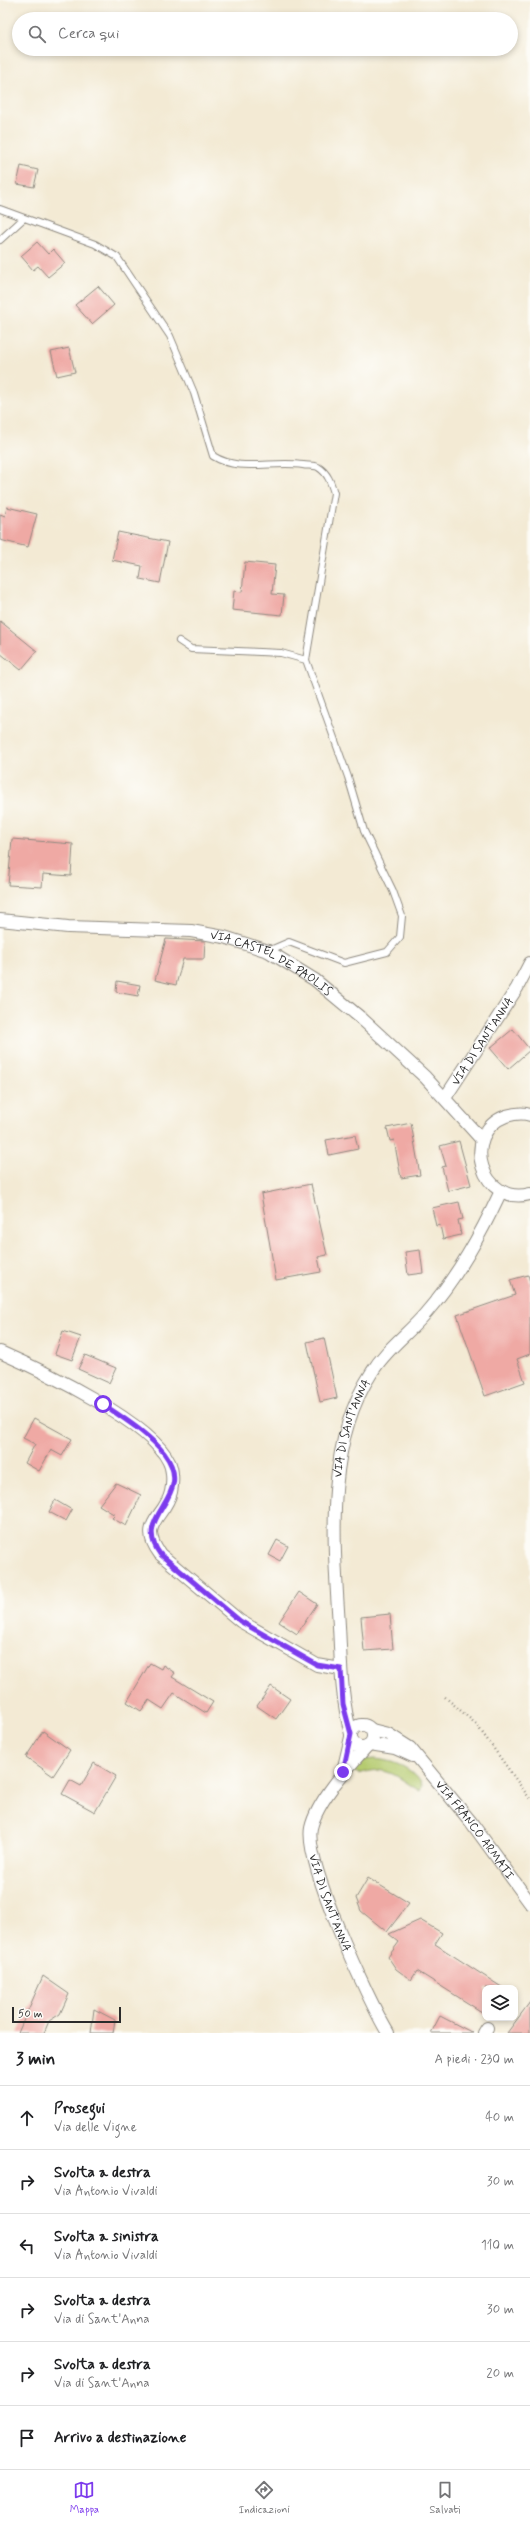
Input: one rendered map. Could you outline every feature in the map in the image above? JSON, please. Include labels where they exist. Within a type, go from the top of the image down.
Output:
[{"type":"street","name":"VIA CASTEL DE PAOLIS","points":[[0,920],[68,927],[191,931],[230,938],[268,951],[293,965],[340,999],[445,1098],[482,1140]]},
{"type":"street","name":"VIA DI SANT'ANNA","points":[[445,1098],[517,988],[530,963]]},
{"type":"street","points":[[530,1115],[512,1114],[499,1119],[488,1128],[482,1140],[479,1151],[484,1174],[500,1190],[512,1195],[530,1194]]},
{"type":"street","name":"VIA DI SANT'ANNA","points":[[343,1772],[351,1736],[345,1711],[341,1669],[336,1569],[336,1496],[341,1457],[352,1415],[372,1371],[389,1349],[431,1307],[464,1263],[482,1233],[500,1190]]},
{"type":"street","points":[[0,1352],[66,1383],[103,1404],[153,1442],[164,1453],[171,1467],[171,1493],[154,1520],[151,1531],[152,1542],[160,1554],[240,1621],[317,1665],[341,1669]]},
{"type":"street","points":[[345,1711],[367,1728],[373,1739],[368,1745],[357,1746],[351,1736],[355,1727],[367,1728]]},
{"type":"street","name":"VIA FRANCO ARMATI","points":[[367,1728],[388,1734],[401,1740],[470,1822],[530,1902]]},
{"type":"street","name":"VIA DI SANT'ANNA","points":[[368,1745],[343,1772],[315,1817],[310,1841],[331,1910],[368,1994],[388,2033]]},
{"type":"street","name":"VIA FRANCO ARMATI","points":[[368,1745],[394,1748],[418,1759]]},
{"type":"lane","points":[[0,209],[23,219],[95,244],[117,257],[170,336],[194,393],[213,456],[223,463],[255,466],[291,463],[318,467],[330,479],[334,493],[306,660],[343,763],[364,831],[393,891],[402,916],[400,937],[387,952],[344,964],[289,942],[268,951]]},
{"type":"lane","points":[[0,240],[23,219]]},
{"type":"lane","points":[[179,641],[191,649],[281,653],[306,660]]},
{"type":"path","points":[[445,1697],[476,1724],[530,1799]]},
{"type":"green space","points":[[375,1759],[389,1761],[408,1769],[422,1785],[420,1791],[398,1777],[385,1771],[377,1770],[359,1774],[351,1770],[365,1760]]},
{"type":"building","points":[[21,166],[38,170],[34,187],[17,184]]},
{"type":"building","points":[[37,242],[48,254],[53,249],[65,263],[48,277],[38,266],[33,270],[21,256]]},
{"type":"building","points":[[98,286],[114,305],[92,324],[75,305]]},
{"type":"building","points":[[69,348],[75,372],[57,376],[51,352]]},
{"type":"building","points":[[7,507],[37,514],[28,547],[0,540],[0,514],[5,516]]},
{"type":"building","points":[[118,532],[168,542],[160,583],[140,579],[142,566],[112,560]]},
{"type":"building","points":[[245,562],[275,565],[272,594],[284,595],[282,615],[232,610],[234,591],[242,592]]},
{"type":"building","points":[[0,621],[37,651],[21,670],[0,653]]},
{"type":"building","points":[[12,839],[73,844],[71,876],[43,874],[42,887],[8,885]]},
{"type":"building","points":[[166,939],[205,941],[204,959],[183,959],[176,985],[155,980]]},
{"type":"building","points":[[117,981],[140,985],[138,996],[116,992]]},
{"type":"building","points":[[513,1029],[530,1050],[508,1069],[490,1048]]},
{"type":"building","points":[[411,1123],[420,1175],[401,1178],[394,1140],[390,1141],[387,1128]]},
{"type":"building","points":[[355,1135],[358,1149],[329,1155],[326,1140]]},
{"type":"building","points":[[459,1141],[471,1185],[448,1191],[442,1167],[446,1166],[440,1146]]},
{"type":"building","points":[[311,1184],[327,1255],[318,1257],[321,1272],[276,1280],[261,1194]]},
{"type":"building","points":[[459,1202],[463,1219],[458,1220],[461,1235],[443,1239],[440,1225],[436,1226],[432,1208]]},
{"type":"building","points":[[420,1250],[423,1273],[408,1275],[405,1252]]},
{"type":"building","points":[[528,1275],[530,1282],[530,1354],[517,1359],[525,1382],[485,1396],[457,1315],[515,1295],[510,1280]]},
{"type":"building","points":[[63,1331],[81,1337],[72,1360],[55,1354]]},
{"type":"building","points":[[324,1338],[337,1398],[320,1402],[307,1342]]},
{"type":"building","points":[[85,1355],[116,1368],[109,1383],[78,1369]]},
{"type":"building","points":[[34,1418],[72,1439],[62,1456],[51,1450],[39,1471],[25,1463],[35,1444],[23,1438]]},
{"type":"building","points":[[116,1483],[141,1495],[126,1526],[112,1518],[115,1515],[99,1505]]},
{"type":"building","points":[[55,1500],[72,1510],[66,1521],[49,1512]]},
{"type":"building","points":[[277,1540],[288,1546],[280,1561],[269,1555]]},
{"type":"building","points":[[299,1592],[317,1604],[297,1634],[279,1622]]},
{"type":"building","points":[[390,1614],[393,1649],[364,1651],[361,1617]]},
{"type":"building","points":[[150,1663],[161,1669],[163,1665],[175,1673],[172,1677],[213,1702],[206,1713],[174,1693],[163,1709],[149,1700],[141,1711],[127,1702]]},
{"type":"building","points":[[271,1686],[290,1699],[276,1719],[257,1706]]},
{"type":"building","points":[[43,1731],[70,1750],[53,1776],[26,1757]]},
{"type":"building","points":[[94,1763],[116,1776],[95,1812],[62,1794],[70,1780],[81,1786]]},
{"type":"building","points":[[368,1878],[409,1903],[387,1932],[361,1911],[356,1898]]},
{"type":"building","points":[[420,1920],[442,1933],[435,1944],[498,1985],[482,1985],[482,2012],[417,1971],[411,1980],[396,1969],[388,1957],[399,1942],[389,1934]]},
{"type":"building","points":[[43,1976],[69,1994],[60,2014],[49,2021],[44,2033],[18,2033]]},
{"type":"building","points":[[530,2002],[530,2033],[507,2033],[516,2021],[518,2021],[518,2018]]},
{"type":"building","points":[[94,2009],[115,2020],[113,2033],[91,2033]]},
{"type":"building","points":[[440,2016],[473,2033],[431,2033]]},
{"type":"route","points":[[103,1404],[153,1442],[164,1453],[170,1462],[173,1485],[171,1493],[166,1505],[154,1520],[151,1531],[152,1542],[160,1554],[240,1621],[317,1665],[341,1669],[343,1704],[351,1734],[343,1772]]}]
